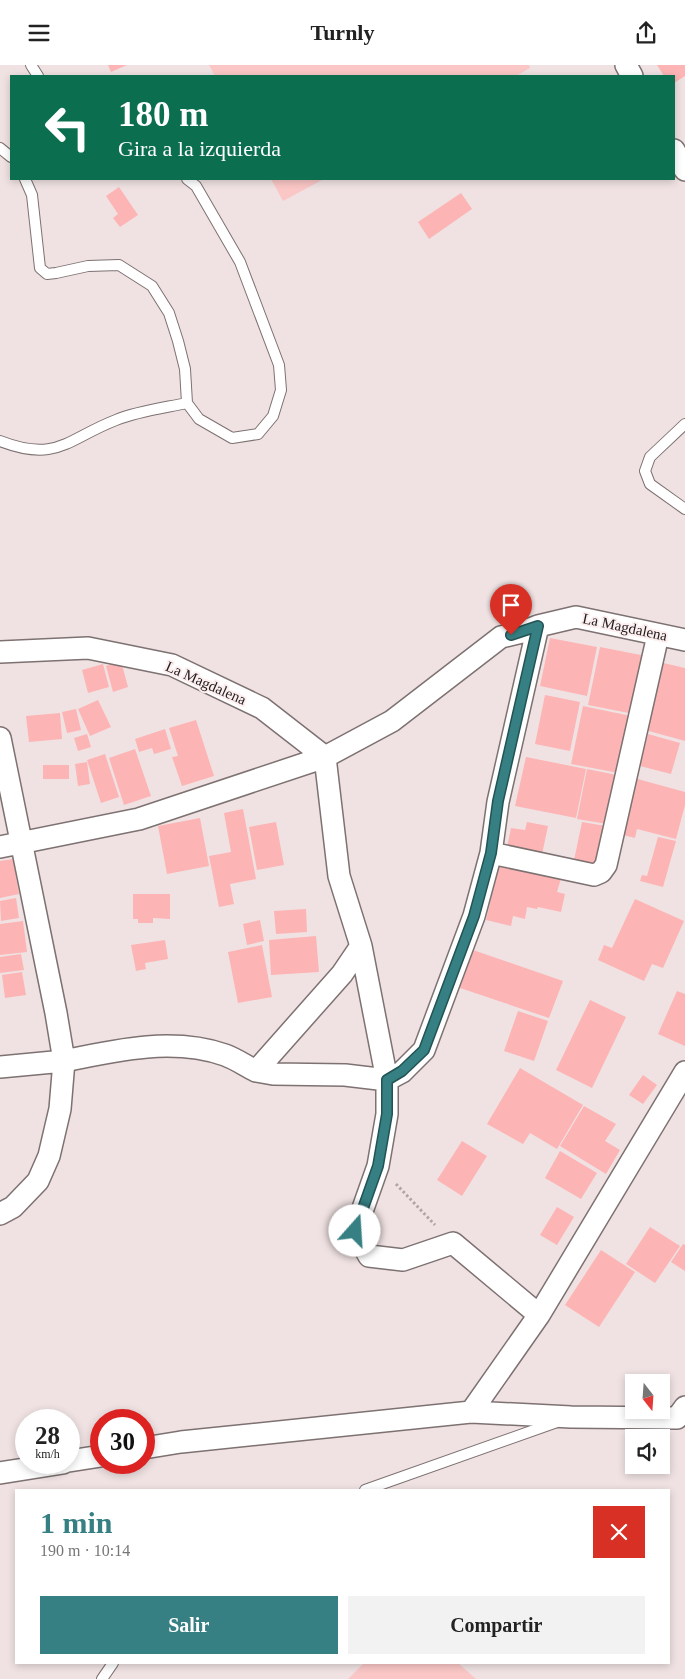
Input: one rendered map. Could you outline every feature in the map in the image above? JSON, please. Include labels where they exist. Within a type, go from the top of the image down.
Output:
[{"type":"street","points":[[675,152],[685,170]]},
{"type":"street","name":"La Magdalena","points":[[0,847],[139,819],[325,757],[392,721],[501,637],[576,617],[685,640]]},
{"type":"street","points":[[0,1067],[64,1061],[116,1050],[163,1046],[194,1047],[226,1055],[256,1071],[273,1074],[346,1075],[387,1080],[402,1071],[424,1050],[474,916],[491,853],[498,801],[538,626]]},
{"type":"street","points":[[491,853],[594,875],[602,872],[606,865],[658,635]]},
{"type":"street","name":"La Magdalena","points":[[0,652],[88,648],[172,665],[262,708],[325,757]]},
{"type":"street","points":[[0,738],[64,1061],[60,1109],[49,1155],[38,1181],[13,1207],[0,1215]]},
{"type":"street","points":[[325,757],[339,876],[361,946],[387,1080],[387,1114],[378,1166],[355,1231],[369,1256],[403,1260],[452,1243],[539,1315]]},
{"type":"street","points":[[256,1071],[342,974],[361,946]]},
{"type":"street","points":[[471,1412],[539,1315],[685,1072]]},
{"type":"street","points":[[155,1447],[181,1442],[471,1412],[571,1417],[682,1416]]},
{"type":"street","points":[[0,1473],[15,1471]]},
{"type":"lane","points":[[0,148],[10,156]]},
{"type":"lane","points":[[25,180],[32,195],[40,268],[47,274],[88,266],[119,265],[152,286],[169,313],[178,341],[185,369],[187,403],[199,419],[232,438],[258,435],[273,416],[281,389],[279,365],[240,262],[196,186],[188,180]]},
{"type":"lane","points":[[0,441],[29,451],[47,450],[69,444],[117,419],[187,403]]},
{"type":"lane","points":[[685,424],[650,457],[645,471],[650,484],[685,509]]},
{"type":"lane","points":[[368,1489],[571,1417]]},
{"type":"lane","points":[[102,1679],[112,1664]]},
{"type":"path","points":[[378,1166],[452,1243]]},
{"type":"shaded area","points":[[209,65],[529,65],[530,68],[518,75],[214,75]]},
{"type":"shaded area","points":[[272,180],[322,180],[283,201]]},
{"type":"shaded area","points":[[363,1664],[459,1664],[476,1679],[348,1679]]},
{"type":"building","points":[[108,65],[127,65],[111,72]]},
{"type":"building","points":[[657,65],[685,65],[685,76],[675,82],[675,75],[663,75]]},
{"type":"building","points":[[119,187],[138,215],[120,227],[113,218],[118,214],[106,196]]},
{"type":"building","points":[[461,193],[472,209],[429,239],[418,222]]},
{"type":"building","points":[[550,638],[597,647],[587,696],[540,686]]},
{"type":"building","points":[[600,647],[646,656],[634,714],[588,705]]},
{"type":"building","points":[[121,661],[128,687],[113,692],[106,666]]},
{"type":"building","points":[[659,662],[685,668],[685,741],[645,730]]},
{"type":"building","points":[[103,664],[109,687],[88,693],[82,670]]},
{"type":"building","points":[[545,695],[580,702],[570,751],[535,744]]},
{"type":"building","points":[[98,700],[111,727],[90,736],[78,709]]},
{"type":"building","points":[[583,706],[631,716],[619,773],[571,764]]},
{"type":"building","points":[[76,709],[81,730],[67,733],[62,712]]},
{"type":"building","points":[[60,713],[62,739],[29,742],[26,716]]},
{"type":"building","points":[[196,720],[214,776],[182,786],[172,757],[178,756],[169,728]]},
{"type":"building","points":[[165,729],[171,749],[154,754],[152,748],[139,752],[135,739]]},
{"type":"building","points":[[87,734],[91,747],[78,751],[74,738]]},
{"type":"building","points":[[648,734],[680,743],[671,774],[640,766]]},
{"type":"building","points":[[135,749],[151,796],[124,805],[109,758]]},
{"type":"building","points":[[105,754],[119,797],[101,803],[87,760]]},
{"type":"building","points":[[526,757],[586,769],[576,818],[515,806]]},
{"type":"building","points":[[87,762],[90,784],[78,786],[75,764]]},
{"type":"building","points":[[43,765],[69,765],[69,779],[43,779]]},
{"type":"building","points":[[587,769],[617,775],[607,824],[577,819]]},
{"type":"building","points":[[634,778],[685,792],[685,805],[676,839],[637,829],[635,838],[619,834]]},
{"type":"building","points":[[243,809],[256,879],[230,884],[234,904],[219,907],[209,856],[231,852],[224,813]]},
{"type":"building","points":[[200,818],[209,866],[167,874],[158,826]]},
{"type":"building","points":[[276,822],[284,865],[257,870],[249,827]]},
{"type":"building","points":[[527,822],[548,826],[541,859],[506,852],[511,828],[525,830]]},
{"type":"building","points":[[582,822],[606,826],[597,870],[573,865]]},
{"type":"building","points":[[658,837],[676,841],[663,887],[640,881],[642,875],[647,876]]},
{"type":"building","points":[[13,859],[19,894],[0,898],[0,861]]},
{"type":"building","points":[[500,861],[562,875],[557,892],[565,894],[561,912],[538,907],[537,909],[527,907],[525,919],[513,916],[511,926],[486,920]]},
{"type":"building","points":[[133,894],[170,894],[170,919],[153,918],[153,923],[138,923],[138,919],[133,919]]},
{"type":"building","points":[[16,898],[19,918],[1,921],[0,901]]},
{"type":"building","points":[[635,899],[684,921],[663,968],[652,964],[644,981],[598,960],[604,945],[612,948]]},
{"type":"building","points":[[306,909],[307,932],[276,934],[274,911]]},
{"type":"building","points":[[260,920],[264,941],[247,945],[243,924]]},
{"type":"building","points":[[23,921],[27,952],[0,955],[0,924]]},
{"type":"building","points":[[316,936],[319,972],[271,975],[269,940]]},
{"type":"building","points":[[165,940],[168,959],[145,963],[146,969],[136,971],[131,945]]},
{"type":"building","points":[[262,945],[272,997],[238,1003],[228,952]]},
{"type":"building","points":[[473,950],[563,981],[549,1018],[460,988]]},
{"type":"building","points":[[21,954],[24,970],[0,973],[0,957]]},
{"type":"building","points":[[22,972],[26,995],[5,998],[2,975]]},
{"type":"building","points":[[677,991],[685,994],[685,1046],[658,1034]]},
{"type":"building","points":[[590,1000],[626,1017],[592,1088],[556,1070]]},
{"type":"building","points":[[518,1011],[548,1021],[534,1061],[504,1051]]},
{"type":"building","points":[[520,1068],[583,1105],[557,1149],[530,1133],[523,1144],[487,1124]]},
{"type":"building","points":[[643,1075],[657,1085],[643,1104],[629,1095]]},
{"type":"building","points":[[584,1106],[616,1124],[605,1141],[620,1150],[606,1174],[560,1146]]},
{"type":"building","points":[[462,1141],[487,1156],[462,1196],[437,1180]]},
{"type":"building","points":[[560,1151],[597,1173],[581,1199],[545,1178]]},
{"type":"building","points":[[557,1207],[574,1217],[557,1245],[540,1235]]},
{"type":"building","points":[[650,1227],[680,1246],[655,1283],[626,1264]]},
{"type":"building","points":[[683,1244],[685,1245],[685,1271],[671,1262]]},
{"type":"building","points":[[601,1250],[635,1272],[599,1327],[565,1305]]},
{"type":"route","points":[[355,1231],[378,1166],[387,1114],[387,1080],[402,1071],[424,1050],[474,916],[491,853],[498,801],[538,626],[511,635]]}]
